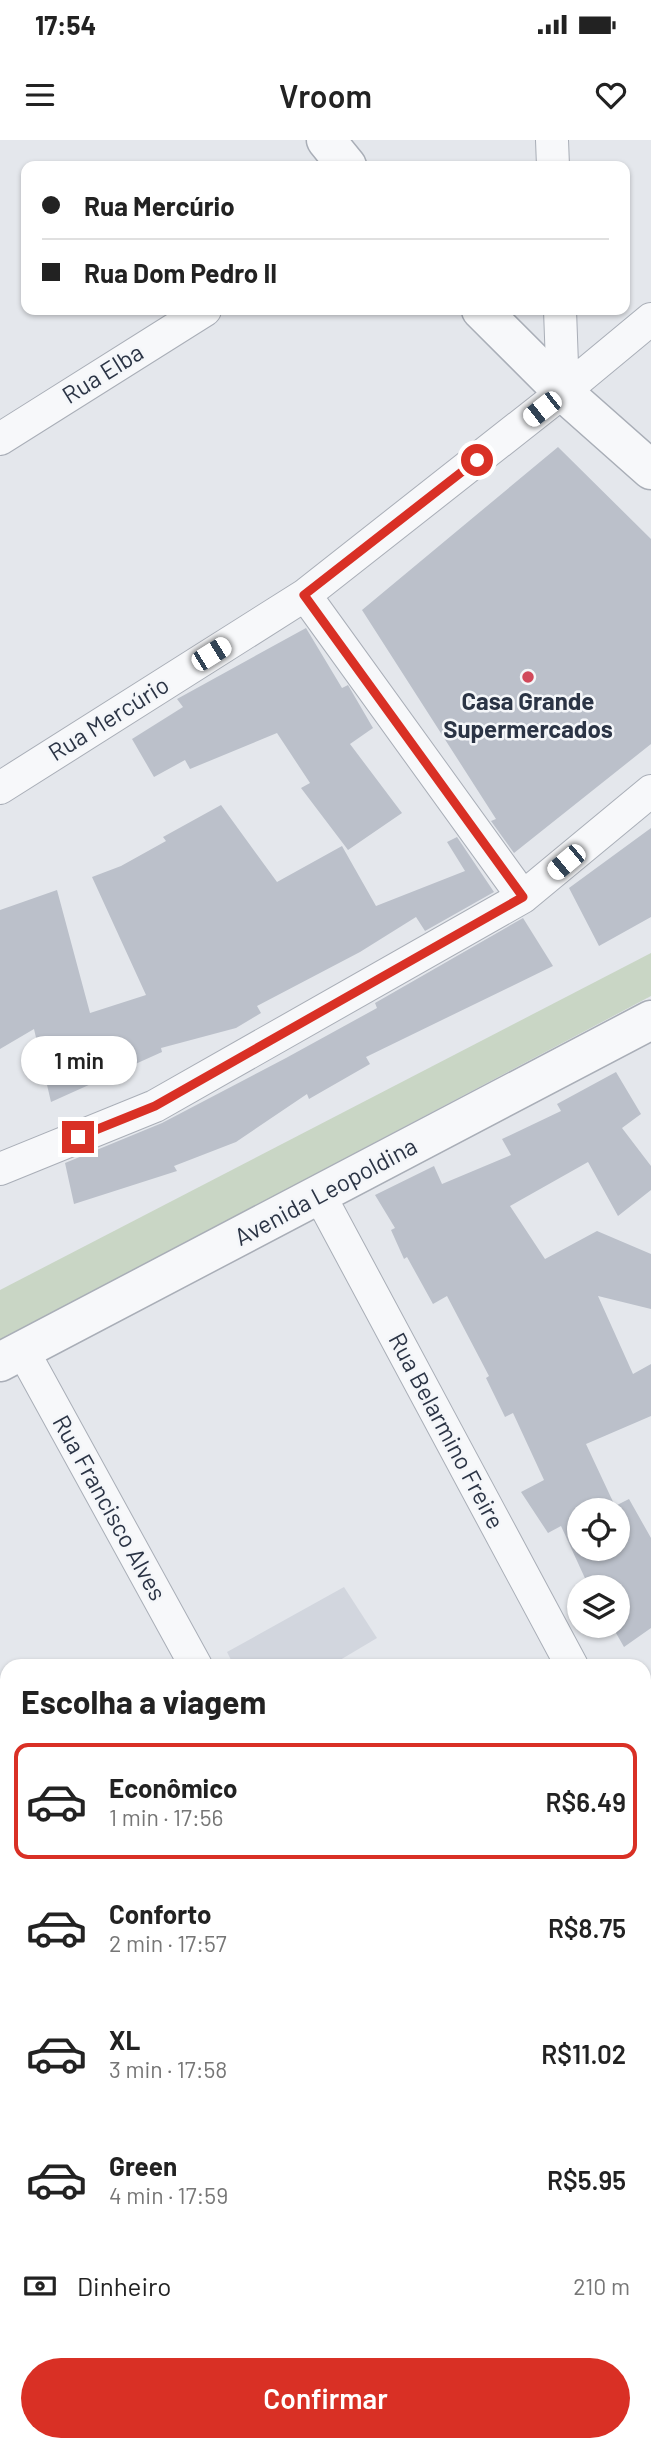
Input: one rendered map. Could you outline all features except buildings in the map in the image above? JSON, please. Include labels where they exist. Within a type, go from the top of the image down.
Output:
[{"type":"street","points":[[326,140],[343,161]]},
{"type":"street","points":[[552,140],[553,161]]},
{"type":"street","name":"Rua Elba","points":[[0,439],[197,315]]},
{"type":"street","points":[[486,315],[563,392],[651,470]]},
{"type":"street","points":[[560,315],[563,392]]},
{"type":"street","name":"Rua Mercúrio","points":[[0,788],[304,595],[563,392],[651,319]]},
{"type":"street","points":[[304,595],[523,897]]},
{"type":"street","points":[[0,1168],[155,1106],[523,897],[651,791]]},
{"type":"street","name":"Avenida Leopoldina","points":[[11,1356],[651,1020]]},
{"type":"street","name":"Rua Belarmino Freire","points":[[320,1196],[568,1659]]},
{"type":"street","name":"Rua Francisco Alves","points":[[11,1356],[192,1659]]},
{"type":"shaded area","points":[[344,1587],[377,1638],[342,1659],[230,1659],[227,1652]]},
{"type":"green space","points":[[651,953],[651,996],[0,1341],[0,1290]]},
{"type":"place","name":"Casa Grande Supermercados","points":[[528,677]]},
{"type":"route","points":[[78,1137],[155,1106],[523,897],[304,595],[477,460]]}]
